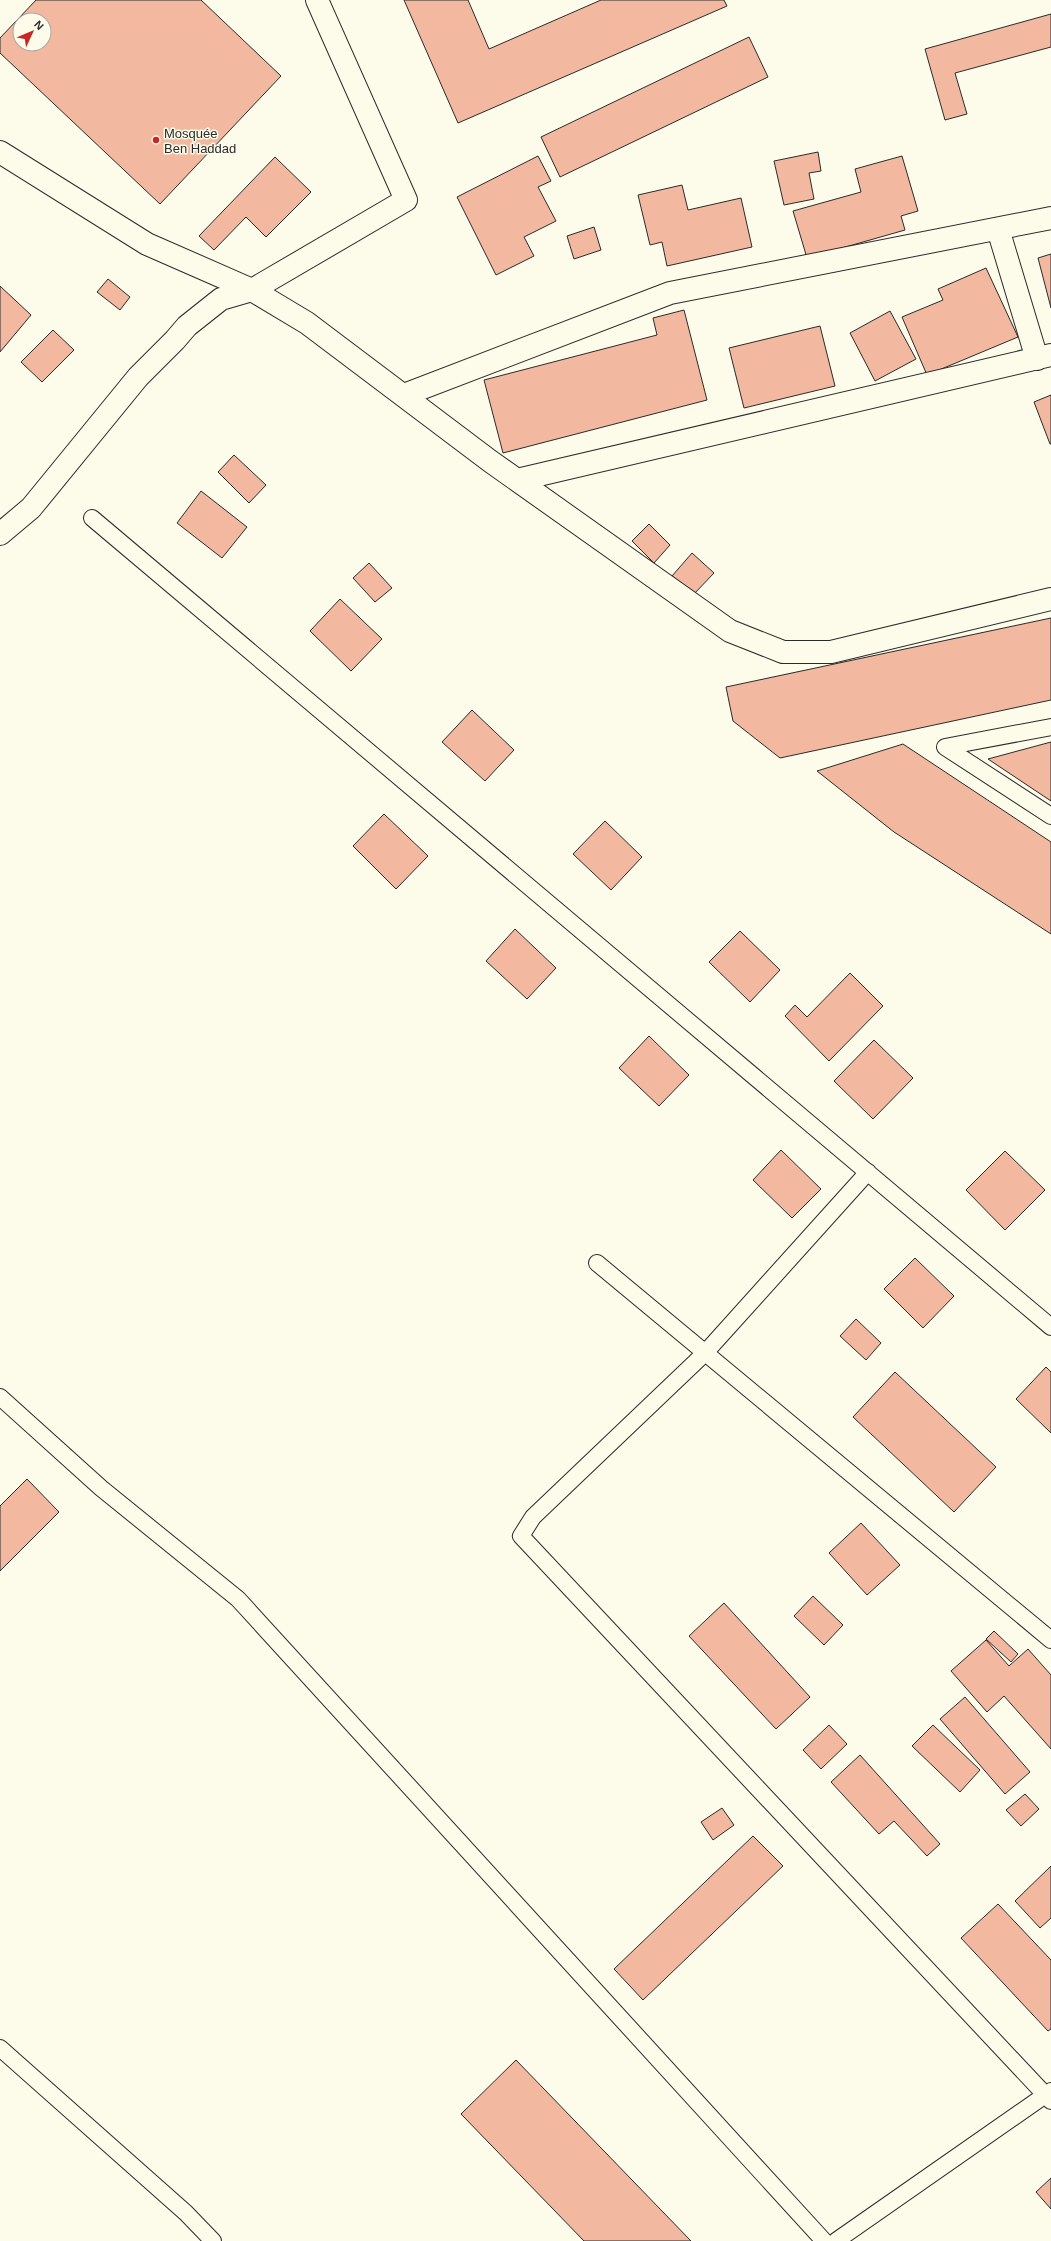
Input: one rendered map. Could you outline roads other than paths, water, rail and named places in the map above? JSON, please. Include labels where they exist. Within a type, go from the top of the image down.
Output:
[{"type":"street","points":[[0,534],[31,508],[138,376],[176,340],[187,326],[221,299],[252,290],[406,200],[317,0]]},
{"type":"street","points":[[0,152],[147,244],[252,290],[307,323],[518,480],[730,631],[783,652],[831,652],[1051,599]]},
{"type":"street","points":[[404,395],[670,294],[1051,218]]},
{"type":"street","points":[[518,480],[1044,357],[998,229]]},
{"type":"lane","points":[[92,518],[1051,1327]]},
{"type":"lane","points":[[1051,727],[945,747],[1051,816]]},
{"type":"lane","points":[[836,2241],[1049,2095],[521,1536],[533,1517],[705,1353],[868,1172]]},
{"type":"lane","points":[[597,1263],[1051,1640]]},
{"type":"lane","points":[[0,1397],[101,1488],[238,1599],[824,2241]]},
{"type":"lane","points":[[0,2048],[186,2213],[212,2241]]},
{"type":"place","name":"Mosquée Ben Haddad","points":[[156,140]]}]
